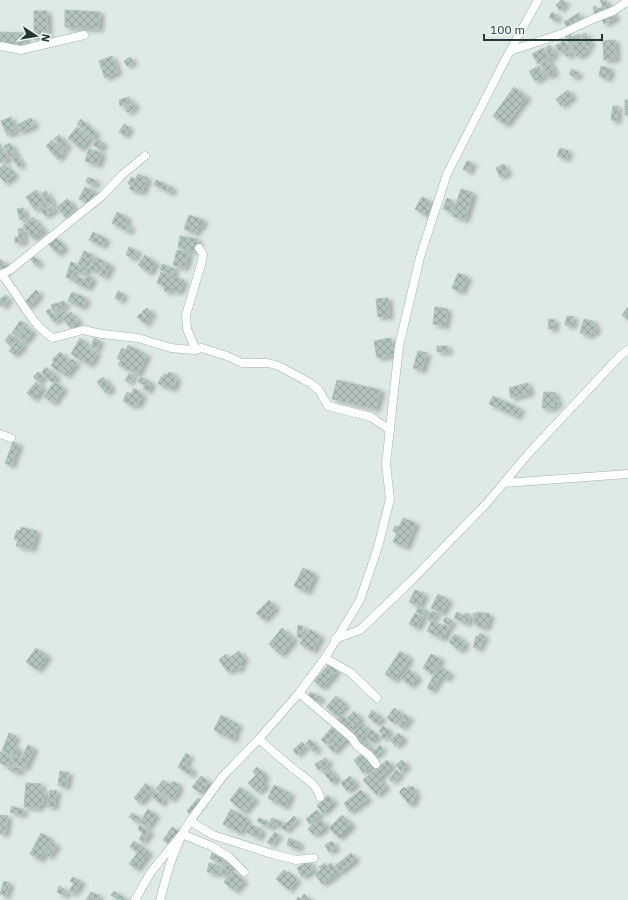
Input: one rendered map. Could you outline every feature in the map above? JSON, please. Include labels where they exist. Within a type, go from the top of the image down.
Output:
[{"type":"street","points":[[135,900],[151,872],[182,834],[223,776],[259,739],[299,693],[325,658],[335,639],[360,600],[378,547],[390,499],[386,464],[399,346],[420,257],[447,174],[538,0]]},
{"type":"street","points":[[510,51],[561,34],[613,11],[628,1]]},
{"type":"street","points":[[0,46],[21,50],[84,35]]},
{"type":"street","points":[[145,156],[123,174],[102,196],[10,270],[1,275],[47,334],[53,338],[83,330],[102,334],[138,338],[172,348],[196,350],[202,348],[227,356],[242,363],[268,363],[279,366],[310,383],[319,390],[328,406],[371,417],[390,430]]},
{"type":"street","points":[[196,350],[187,329],[186,316],[202,261],[203,254],[199,248]]},
{"type":"street","points":[[335,639],[360,630],[486,504],[534,448],[628,350]]},
{"type":"street","points":[[0,434],[11,438]]},
{"type":"street","points":[[504,483],[628,474]]},
{"type":"street","points":[[325,658],[351,673],[377,698]]},
{"type":"street","points":[[299,693],[352,738],[357,746],[369,755],[376,764]]},
{"type":"street","points":[[259,739],[306,778],[318,790],[320,797]]},
{"type":"street","points":[[190,821],[213,835],[272,854],[296,860],[314,858]]},
{"type":"street","points":[[182,834],[211,846],[229,857],[244,872]]},
{"type":"street","points":[[160,900],[170,864],[182,834]]},
{"type":"building","points":[[561,0],[566,3],[560,10],[556,5]]},
{"type":"building","points":[[600,0],[606,0],[609,8],[595,14],[593,7],[596,6],[597,9],[603,7]]},
{"type":"building","points":[[65,10],[100,12],[99,29],[65,27]]},
{"type":"building","points":[[34,11],[47,11],[48,39],[34,40]]},
{"type":"building","points":[[552,12],[558,16],[555,21],[549,17]]},
{"type":"building","points":[[613,12],[616,18],[604,24],[601,18]]},
{"type":"building","points":[[579,13],[581,18],[567,27],[564,22]]},
{"type":"building","points":[[0,32],[26,33],[26,45],[0,44]]},
{"type":"building","points":[[586,33],[591,45],[587,47],[581,35]]},
{"type":"building","points":[[570,34],[572,37],[579,34],[581,39],[569,44],[565,36]]},
{"type":"building","points":[[582,40],[584,44],[579,47],[580,49],[585,46],[588,51],[577,57],[571,45]]},
{"type":"building","points":[[615,40],[616,59],[604,60],[603,41]]},
{"type":"building","points":[[564,41],[572,53],[567,57],[563,50],[559,52],[555,46]]},
{"type":"building","points":[[550,45],[555,55],[551,58],[545,48]]},
{"type":"building","points":[[543,48],[549,58],[538,64],[532,54]]},
{"type":"building","points":[[112,56],[118,72],[105,78],[99,61]]},
{"type":"building","points":[[130,57],[134,62],[127,66],[124,61]]},
{"type":"building","points":[[549,60],[555,73],[547,76],[541,64]]},
{"type":"building","points":[[539,66],[544,76],[535,81],[529,71]]},
{"type":"building","points":[[601,66],[611,69],[608,79],[599,76]]},
{"type":"building","points":[[572,69],[579,73],[576,78],[569,74]]},
{"type":"building","points":[[514,87],[527,97],[506,125],[493,116]]},
{"type":"building","points":[[568,90],[573,97],[561,106],[556,99]]},
{"type":"building","points":[[129,97],[131,103],[120,106],[119,100]]},
{"type":"building","points":[[625,100],[628,100],[628,115],[625,115]]},
{"type":"building","points":[[133,102],[136,106],[128,113],[125,109]]},
{"type":"building","points":[[613,106],[618,106],[617,121],[611,120]]},
{"type":"building","points":[[11,117],[16,131],[7,135],[1,121]]},
{"type":"building","points":[[31,118],[35,125],[20,132],[17,125]]},
{"type":"building","points":[[81,119],[97,134],[93,138],[77,124]]},
{"type":"building","points":[[124,124],[130,128],[125,136],[119,132]]},
{"type":"building","points":[[77,127],[90,138],[81,149],[68,138]]},
{"type":"building","points":[[59,135],[68,146],[63,149],[54,139]]},
{"type":"building","points":[[97,139],[104,144],[100,149],[93,145]]},
{"type":"building","points":[[52,140],[64,152],[58,159],[46,146]]},
{"type":"building","points":[[0,143],[8,159],[0,163]]},
{"type":"building","points":[[10,143],[16,154],[10,157],[4,146]]},
{"type":"building","points":[[560,148],[569,151],[566,159],[557,156]]},
{"type":"building","points":[[89,149],[102,153],[98,165],[85,161]]},
{"type":"building","points":[[16,155],[22,164],[18,167],[12,158]]},
{"type":"building","points":[[467,161],[473,163],[469,172],[463,169]]},
{"type":"building","points":[[4,164],[15,174],[6,183],[0,177],[0,168]]},
{"type":"building","points":[[504,164],[508,173],[500,177],[496,168]]},
{"type":"building","points":[[138,174],[148,178],[142,192],[129,189],[131,185],[128,184],[131,177],[136,179]]},
{"type":"building","points":[[88,177],[97,181],[94,186],[86,182]]},
{"type":"building","points":[[156,180],[173,188],[171,193],[154,185]]},
{"type":"building","points":[[85,187],[96,192],[90,204],[79,199]]},
{"type":"building","points":[[461,189],[473,193],[465,220],[452,216]]},
{"type":"building","points":[[36,190],[45,203],[35,210],[26,197]]},
{"type":"building","points":[[46,191],[53,203],[49,206],[42,193]]},
{"type":"building","points":[[422,197],[430,201],[428,204],[432,206],[427,216],[415,209]]},
{"type":"building","points":[[447,198],[453,201],[451,212],[443,209]]},
{"type":"building","points":[[67,199],[73,205],[72,207],[75,211],[66,218],[57,207]]},
{"type":"building","points":[[53,205],[56,209],[45,216],[40,208],[43,206],[46,210]]},
{"type":"building","points":[[23,208],[26,219],[20,220],[17,209]]},
{"type":"building","points":[[117,212],[128,218],[125,224],[131,227],[129,232],[112,223]]},
{"type":"building","points":[[189,215],[204,220],[196,233],[184,229]]},
{"type":"building","points":[[33,217],[44,230],[33,239],[23,226]]},
{"type":"building","points":[[23,228],[24,242],[15,243],[15,237],[19,237],[18,229]]},
{"type":"building","points":[[93,232],[106,239],[103,246],[89,240]]},
{"type":"building","points":[[180,236],[198,239],[196,251],[178,248]]},
{"type":"building","points":[[55,237],[65,247],[58,254],[48,244]]},
{"type":"building","points":[[129,247],[138,251],[134,259],[126,255]]},
{"type":"building","points":[[177,250],[189,253],[185,268],[173,265]]},
{"type":"building","points":[[84,251],[94,256],[88,269],[78,264]]},
{"type":"building","points":[[32,255],[40,263],[37,266],[29,258]]},
{"type":"building","points":[[145,255],[156,263],[149,273],[138,265]]},
{"type":"building","points":[[95,257],[104,261],[99,273],[90,269]]},
{"type":"building","points":[[0,259],[9,267],[4,273],[0,269]]},
{"type":"building","points":[[71,262],[87,269],[85,274],[74,270],[71,279],[66,277]]},
{"type":"building","points":[[106,262],[111,265],[105,277],[100,275]]},
{"type":"building","points":[[162,264],[175,269],[173,275],[160,270]]},
{"type":"building","points":[[161,272],[184,280],[180,291],[173,291],[174,288],[171,287],[170,292],[164,291],[165,287],[157,283]]},
{"type":"building","points":[[458,273],[468,277],[461,292],[452,288]]},
{"type":"building","points":[[87,275],[93,278],[88,288],[74,282],[76,276],[85,280]]},
{"type":"building","points":[[36,290],[40,294],[29,307],[24,303]]},
{"type":"building","points":[[118,291],[124,294],[121,301],[115,298]]},
{"type":"building","points":[[72,292],[86,298],[84,300],[86,301],[85,305],[83,304],[82,307],[68,301]]},
{"type":"building","points":[[6,295],[9,300],[1,307],[0,299]]},
{"type":"building","points":[[388,298],[389,316],[378,317],[376,299]]},
{"type":"building","points":[[64,301],[66,306],[53,311],[51,305]]},
{"type":"building","points":[[435,307],[448,309],[445,326],[433,324]]},
{"type":"building","points":[[628,307],[628,320],[622,315]]},
{"type":"building","points":[[147,308],[153,314],[148,318],[142,312]]},
{"type":"building","points":[[50,309],[54,316],[62,310],[66,314],[54,322],[46,311]]},
{"type":"building","points":[[71,312],[79,321],[71,328],[63,319]]},
{"type":"building","points":[[141,313],[149,321],[146,324],[137,317]]},
{"type":"building","points":[[567,316],[574,317],[572,326],[565,325]]},
{"type":"building","points":[[549,319],[555,320],[554,329],[548,329]]},
{"type":"building","points":[[584,319],[595,322],[593,326],[597,327],[595,333],[591,332],[590,336],[580,333]]},
{"type":"building","points":[[20,321],[25,323],[17,336],[12,333]]},
{"type":"building","points":[[25,326],[33,331],[25,342],[17,337]]},
{"type":"building","points":[[10,334],[16,338],[11,346],[5,341]]},
{"type":"building","points":[[80,338],[86,342],[84,345],[97,353],[90,365],[71,354]]},
{"type":"building","points":[[94,338],[100,341],[97,349],[91,347]]},
{"type":"building","points":[[391,338],[394,355],[377,358],[374,341]]},
{"type":"building","points":[[18,340],[24,345],[15,355],[9,351]]},
{"type":"building","points":[[128,345],[147,355],[138,374],[118,365],[121,360],[117,358],[122,348],[126,350]]},
{"type":"building","points":[[437,346],[448,346],[448,352],[437,352]]},
{"type":"building","points":[[418,351],[427,353],[422,370],[413,368]]},
{"type":"building","points":[[60,352],[69,360],[59,372],[51,365],[54,362],[52,360]]},
{"type":"building","points":[[72,359],[77,363],[66,376],[61,371]]},
{"type":"building","points":[[46,367],[57,377],[52,382],[42,372]]},
{"type":"building","points":[[38,372],[44,376],[39,382],[33,377]]},
{"type":"building","points":[[169,372],[174,374],[173,376],[177,378],[173,389],[158,384],[161,377],[163,377],[164,374],[168,375]]},
{"type":"building","points":[[130,373],[134,376],[129,383],[125,380]]},
{"type":"building","points":[[103,377],[112,388],[106,393],[97,382]]},
{"type":"building","points":[[141,377],[152,383],[148,391],[143,389],[145,385],[138,382]]},
{"type":"building","points":[[337,380],[381,390],[376,409],[332,399]]},
{"type":"building","points":[[36,382],[43,388],[34,399],[27,393]]},
{"type":"building","points":[[54,382],[64,388],[54,403],[44,397]]},
{"type":"building","points":[[528,383],[530,393],[511,398],[509,388]]},
{"type":"building","points":[[134,388],[140,392],[139,394],[143,395],[137,406],[133,404],[132,406],[123,401],[127,392],[131,394]]},
{"type":"building","points":[[544,392],[556,393],[555,399],[558,400],[558,406],[554,405],[553,409],[542,408]]},
{"type":"building","points":[[493,396],[521,409],[517,417],[489,404]]},
{"type":"building","points":[[13,442],[19,444],[11,466],[5,463]]},
{"type":"building","points":[[403,518],[416,523],[406,547],[393,542],[397,533],[393,531],[395,526],[399,527]]},
{"type":"building","points":[[21,527],[37,531],[32,549],[16,546],[18,540],[14,539],[17,530],[20,531]]},
{"type":"building","points":[[303,568],[315,574],[307,592],[294,586]]},
{"type":"building","points":[[415,590],[425,594],[419,606],[409,602]]},
{"type":"building","points":[[438,594],[449,600],[442,613],[431,608]]},
{"type":"building","points":[[269,600],[276,607],[264,620],[256,613]]},
{"type":"building","points":[[418,607],[428,611],[426,616],[416,612]]},
{"type":"building","points":[[433,611],[437,614],[430,621],[427,617]]},
{"type":"building","points":[[457,612],[464,616],[466,613],[471,615],[467,624],[454,618]]},
{"type":"building","points":[[477,612],[490,614],[487,627],[484,626],[484,628],[474,624],[474,613],[477,614]]},
{"type":"building","points":[[415,613],[423,617],[417,628],[409,624]]},
{"type":"building","points":[[446,617],[453,622],[450,626],[443,621]]},
{"type":"building","points":[[432,621],[449,627],[443,639],[427,631]]},
{"type":"building","points":[[298,625],[303,626],[302,638],[297,637]]},
{"type":"building","points":[[282,628],[294,639],[281,655],[269,644]]},
{"type":"building","points":[[309,629],[321,636],[313,651],[300,644]]},
{"type":"building","points":[[480,633],[485,636],[479,649],[473,647],[476,636],[478,637]]},
{"type":"building","points":[[455,634],[466,643],[460,651],[449,642]]},
{"type":"building","points":[[36,648],[48,656],[38,670],[26,662]]},
{"type":"building","points":[[239,651],[245,659],[240,664],[242,667],[237,670],[235,668],[228,672],[219,660],[226,654],[229,658]]},
{"type":"building","points":[[400,651],[410,658],[395,680],[385,674]]},
{"type":"building","points":[[431,654],[441,659],[432,674],[423,668]]},
{"type":"building","points":[[329,664],[337,671],[322,688],[314,681]]},
{"type":"building","points":[[439,666],[450,673],[447,679],[441,676],[432,691],[427,688]]},
{"type":"building","points":[[409,669],[418,677],[411,686],[401,678]]},
{"type":"building","points":[[310,692],[321,697],[319,702],[308,697]]},
{"type":"building","points":[[336,696],[346,705],[336,716],[326,707]]},
{"type":"building","points":[[394,708],[401,713],[394,723],[387,718]]},
{"type":"building","points":[[372,710],[382,718],[377,724],[368,717]]},
{"type":"building","points":[[354,711],[361,719],[349,731],[337,720],[342,715],[346,719]]},
{"type":"building","points":[[405,714],[410,718],[402,728],[398,724]]},
{"type":"building","points":[[221,715],[239,725],[234,733],[236,734],[233,740],[214,730]]},
{"type":"building","points":[[362,723],[369,730],[359,741],[352,734]]},
{"type":"building","points":[[333,726],[338,730],[326,744],[321,740]]},
{"type":"building","points":[[383,726],[390,731],[384,739],[381,737],[383,734],[379,731]]},
{"type":"building","points":[[372,730],[378,736],[372,742],[366,737]]},
{"type":"building","points":[[342,731],[348,737],[334,752],[328,747]]},
{"type":"building","points":[[9,733],[16,736],[12,746],[19,748],[16,756],[2,751]]},
{"type":"building","points":[[398,733],[404,739],[396,746],[390,740]]},
{"type":"building","points":[[310,739],[318,749],[314,752],[306,743]]},
{"type":"building","points":[[363,739],[374,751],[380,745],[383,749],[374,757],[360,742]]},
{"type":"building","points":[[302,742],[306,746],[297,755],[293,750]]},
{"type":"building","points":[[28,745],[34,748],[25,768],[11,761],[13,756],[21,759]]},
{"type":"building","points":[[0,752],[11,755],[8,766],[0,763]]},
{"type":"building","points":[[186,753],[190,756],[185,765],[193,770],[191,775],[178,767]]},
{"type":"building","points":[[363,753],[372,766],[363,773],[354,760]]},
{"type":"building","points":[[326,758],[329,764],[318,770],[315,764]]},
{"type":"building","points":[[387,760],[392,766],[379,778],[386,787],[377,795],[363,780]]},
{"type":"building","points":[[402,760],[407,766],[401,771],[396,765]]},
{"type":"building","points":[[10,765],[21,769],[19,773],[8,769]]},
{"type":"building","points":[[257,767],[266,776],[254,789],[248,783],[256,775],[253,771]]},
{"type":"building","points":[[329,768],[337,778],[332,783],[324,773]]},
{"type":"building","points":[[397,770],[401,774],[392,782],[389,779]]},
{"type":"building","points":[[60,771],[69,773],[66,787],[58,785]]},
{"type":"building","points":[[201,776],[209,782],[201,793],[192,787]]},
{"type":"building","points":[[350,776],[356,784],[347,791],[341,783]]},
{"type":"building","points":[[163,780],[170,785],[173,781],[179,785],[177,788],[179,789],[172,800],[156,789]]},
{"type":"building","points":[[262,781],[266,785],[258,792],[255,789]]},
{"type":"building","points":[[26,783],[41,784],[41,791],[45,791],[44,804],[40,804],[39,808],[24,807]]},
{"type":"building","points":[[146,783],[152,789],[140,803],[134,798]]},
{"type":"building","points":[[274,785],[291,794],[285,807],[268,798]]},
{"type":"building","points":[[409,786],[410,788],[412,786],[417,795],[413,798],[415,800],[410,805],[399,792],[404,787],[406,789]]},
{"type":"building","points":[[240,787],[255,799],[244,812],[230,800]]},
{"type":"building","points":[[50,790],[57,791],[54,807],[47,806]]},
{"type":"building","points":[[154,790],[165,799],[161,804],[150,795]]},
{"type":"building","points":[[361,790],[368,799],[350,812],[344,803]]},
{"type":"building","points":[[328,795],[334,802],[323,813],[317,806]]},
{"type":"building","points":[[198,798],[202,801],[190,814],[187,811]]},
{"type":"building","points":[[12,806],[24,810],[22,815],[10,812]]},
{"type":"building","points":[[148,809],[156,815],[148,827],[140,822]]},
{"type":"building","points":[[231,809],[248,819],[240,833],[223,824]]},
{"type":"building","points":[[317,810],[320,814],[310,824],[306,819]]},
{"type":"building","points":[[132,813],[140,818],[137,822],[129,817]]},
{"type":"building","points":[[0,815],[8,816],[5,834],[0,834]]},
{"type":"building","points":[[342,815],[352,825],[339,838],[329,828]]},
{"type":"building","points":[[294,816],[297,819],[286,831],[281,826],[284,823],[286,824]]},
{"type":"building","points":[[259,818],[273,824],[271,828],[257,821]]},
{"type":"building","points":[[272,818],[282,822],[281,826],[270,822]]},
{"type":"building","points":[[317,820],[319,822],[321,820],[326,826],[318,834],[316,832],[314,835],[308,829]]},
{"type":"building","points":[[250,824],[262,830],[259,838],[246,832]]},
{"type":"building","points":[[140,825],[150,832],[143,842],[139,839],[143,833],[138,829]]},
{"type":"building","points":[[172,827],[180,832],[171,846],[163,840]]},
{"type":"building","points":[[275,832],[279,835],[271,845],[267,842]]},
{"type":"building","points":[[41,833],[51,839],[40,860],[30,854]]},
{"type":"building","points":[[289,838],[300,843],[298,849],[287,845]]},
{"type":"building","points":[[134,841],[149,852],[137,869],[129,864],[138,852],[130,847]]},
{"type":"building","points":[[332,841],[336,848],[329,852],[325,845]]},
{"type":"building","points":[[53,842],[57,845],[49,857],[45,854]]},
{"type":"building","points":[[212,853],[224,859],[222,864],[210,858]]},
{"type":"building","points":[[351,853],[356,859],[340,872],[335,866]]},
{"type":"building","points":[[229,861],[233,865],[224,876],[219,872]]},
{"type":"building","points":[[309,861],[314,870],[302,877],[297,868]]},
{"type":"building","points":[[209,863],[220,866],[218,874],[207,872]]},
{"type":"building","points":[[325,863],[327,866],[331,863],[338,873],[322,884],[315,874],[321,870],[319,867]]},
{"type":"building","points":[[284,870],[288,873],[289,872],[297,880],[289,890],[276,879]]},
{"type":"building","points":[[233,871],[244,881],[235,891],[224,882]]},
{"type":"building","points":[[73,877],[82,882],[73,894],[69,891],[74,883],[70,881]]},
{"type":"building","points":[[4,881],[10,883],[6,896],[0,894]]},
{"type":"building","points":[[59,886],[67,891],[65,896],[57,892]]},
{"type":"building","points":[[114,891],[127,900],[119,900],[111,895]]},
{"type":"building","points":[[91,892],[100,896],[97,900],[86,900]]},
{"type":"building","points":[[304,894],[311,900],[296,900],[298,897],[301,899]]}]
